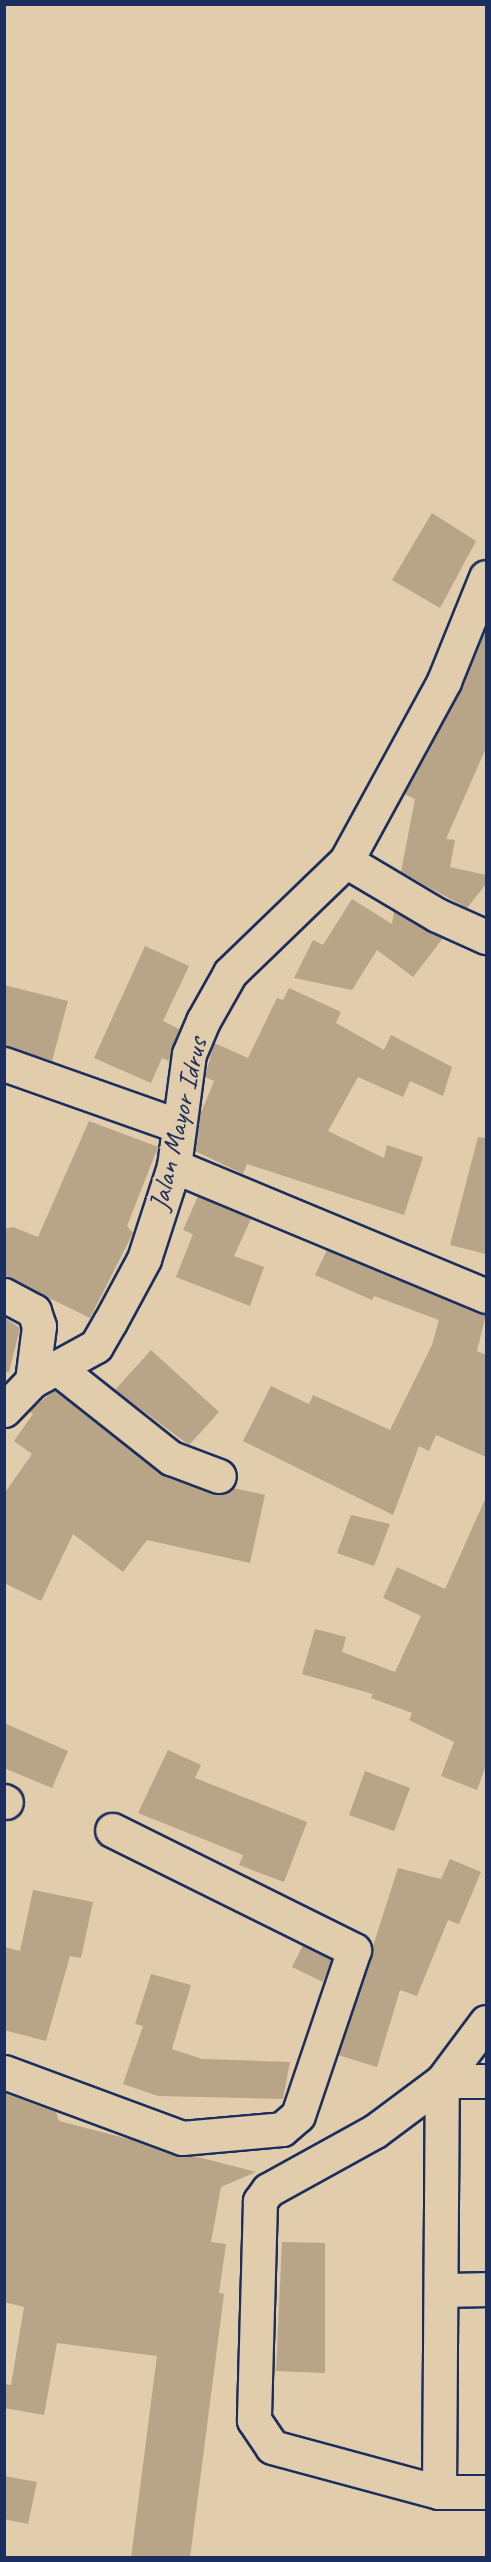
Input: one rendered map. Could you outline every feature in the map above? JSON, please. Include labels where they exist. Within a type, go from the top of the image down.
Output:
[{"type":"street","name":"Jalan Mayor Idrus","points":[[4,1410],[44,1374],[96,1346],[144,1259],[174,1166],[176,1125],[189,1054],[230,973],[346,861],[444,681],[486,577]]},
{"type":"street","points":[[346,861],[436,915],[486,937]]},
{"type":"street","points":[[4,1064],[176,1125]]},
{"type":"street","points":[[174,1166],[486,1296]]},
{"type":"street","points":[[4,1295],[34,1311],[39,1326],[44,1374],[171,1458],[219,1476]]},
{"type":"street","points":[[4,2072],[182,2138],[282,2129],[298,2115],[354,1950],[112,1830]]},
{"type":"street","points":[[486,2022],[442,2081],[375,2131],[268,2190],[260,2201],[254,2420],[272,2446],[439,2492],[486,2492]]},
{"type":"street","points":[[442,2081],[486,2081]]},
{"type":"street","points":[[439,2492],[443,2290],[442,2081]]},
{"type":"street","points":[[443,2290],[486,2289]]},
{"type":"building","points":[[432,513],[476,541],[440,608],[392,580]]},
{"type":"building","points":[[486,626],[486,748],[446,839],[455,840],[450,867],[486,875],[486,884],[467,908],[401,872],[415,799],[404,794],[461,690]]},
{"type":"building","points":[[352,899],[392,924],[394,911],[443,938],[413,977],[377,950],[352,990],[294,978],[313,940],[323,945]]},
{"type":"building","points":[[145,946],[189,966],[163,1021],[179,1029],[169,1061],[162,1058],[151,1083],[94,1058]]},
{"type":"building","points":[[4,985],[68,1001],[52,1061],[4,1046]]},
{"type":"building","points":[[289,988],[341,1012],[336,1023],[384,1050],[391,1035],[452,1067],[443,1096],[410,1081],[403,1097],[358,1077],[328,1131],[384,1158],[387,1145],[423,1157],[404,1215],[247,1164],[243,1174],[195,1151],[200,1115],[214,1081],[205,1077],[214,1043],[248,1058],[277,998],[283,1000]]},
{"type":"building","points":[[89,1121],[158,1147],[127,1226],[133,1233],[90,1318],[4,1276],[4,1229],[13,1227],[38,1237]]},
{"type":"building","points":[[478,1137],[486,1138],[486,1254],[450,1245]]},
{"type":"building","points":[[198,1196],[251,1219],[234,1256],[264,1267],[250,1306],[176,1277],[193,1234],[183,1230]]},
{"type":"building","points":[[327,1250],[486,1314],[477,1351],[486,1355],[486,1457],[436,1435],[429,1451],[419,1446],[393,1515],[243,1441],[271,1386],[309,1404],[313,1395],[390,1430],[432,1345],[439,1320],[374,1296],[372,1300],[315,1275]]},
{"type":"building","points":[[4,1317],[20,1328],[9,1372],[4,1372]]},
{"type":"building","points":[[151,1350],[219,1412],[189,1445],[115,1390]]},
{"type":"building","points":[[55,1390],[164,1475],[213,1494],[233,1488],[265,1495],[250,1563],[147,1540],[123,1572],[73,1534],[41,1601],[4,1583],[4,1494],[32,1454],[14,1441],[33,1414],[29,1411]]},
{"type":"building","points":[[486,1497],[486,1765],[477,1790],[441,1776],[454,1742],[409,1720],[412,1713],[371,1698],[373,1694],[302,1674],[315,1629],[346,1637],[342,1652],[395,1672],[421,1616],[383,1598],[397,1567],[445,1589]]},
{"type":"building","points":[[351,1515],[390,1524],[374,1566],[337,1553]]},
{"type":"building","points":[[4,1723],[68,1751],[52,1788],[4,1768]]},
{"type":"building","points":[[168,1750],[201,1765],[195,1778],[307,1822],[284,1882],[239,1865],[243,1855],[138,1813]]},
{"type":"building","points":[[365,1771],[410,1788],[394,1831],[349,1815]]},
{"type":"building","points":[[450,1859],[481,1872],[459,1924],[448,1920],[417,1996],[400,1990],[377,2067],[338,2055],[398,1868],[441,1879]]},
{"type":"building","points":[[33,1890],[93,1902],[81,1958],[70,1956],[46,2041],[4,2030],[4,1947],[20,1951]]},
{"type":"building","points":[[303,1945],[331,1960],[323,1982],[292,1967]]},
{"type":"building","points":[[151,1974],[191,1985],[172,2049],[202,2059],[290,2062],[283,2099],[158,2096],[123,2084],[143,2026],[135,2024]]},
{"type":"building","points":[[4,2093],[56,2112],[59,2121],[256,2172],[221,2187],[211,2242],[226,2244],[219,2293],[224,2294],[190,2558],[131,2558],[157,2356],[57,2343],[44,2415],[4,2408],[4,2384],[11,2385],[24,2307],[4,2302]]},
{"type":"building","points":[[282,2242],[325,2243],[325,2373],[276,2371]]},
{"type":"building","points":[[4,2476],[37,2482],[28,2524],[4,2519]]}]
